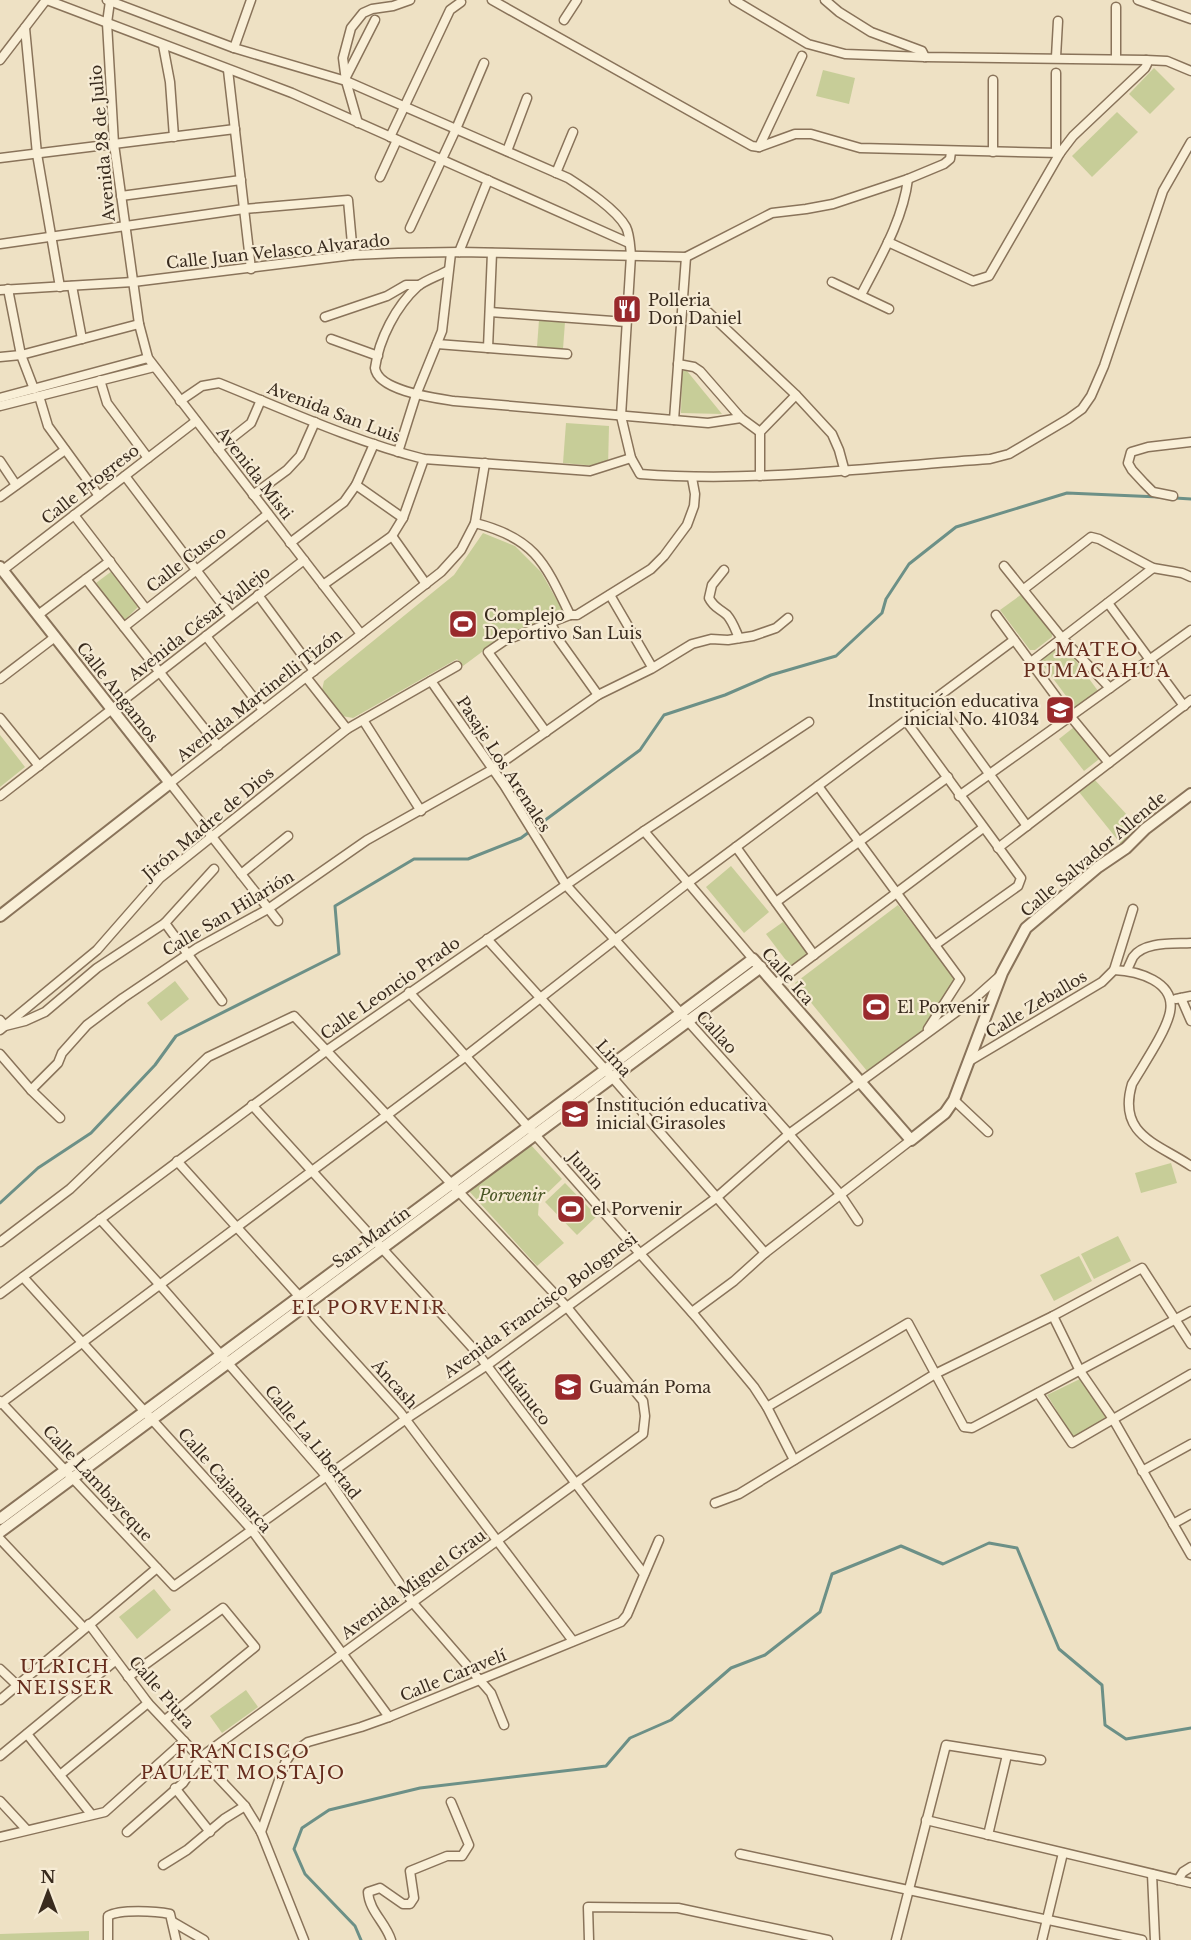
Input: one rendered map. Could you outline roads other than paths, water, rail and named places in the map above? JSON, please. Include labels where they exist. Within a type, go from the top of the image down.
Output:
[{"type":"street","points":[[0,60],[47,0],[292,93],[629,243]]},
{"type":"street","points":[[234,48],[251,0]]},
{"type":"street","points":[[358,123],[343,58],[351,28],[356,20],[372,9],[393,6],[410,0]]},
{"type":"street","points":[[492,0],[752,146],[759,147],[795,134],[811,134],[860,148],[1058,153]]},
{"type":"street","points":[[564,21],[577,0]]},
{"type":"street","points":[[734,0],[808,44],[845,54],[1146,60],[1167,62],[1191,71]]},
{"type":"street","points":[[825,0],[839,12],[872,32],[922,51],[925,57]]},
{"type":"street","points":[[1138,0],[1191,20]]},
{"type":"street","points":[[108,1],[234,48],[346,79],[556,173],[590,191],[626,227],[629,243],[631,255],[621,416],[631,458],[640,474],[692,478],[760,476],[845,472],[990,459],[1009,454],[1068,419],[1082,409],[1091,396],[1104,366],[1163,191],[1191,142]]},
{"type":"street","name":"Avenida 28 de Julio","points":[[108,1],[107,23],[114,144],[139,324]]},
{"type":"street","points":[[380,177],[405,107],[450,10],[461,2]]},
{"type":"street","points":[[1116,7],[1116,59]]},
{"type":"street","points":[[346,79],[375,20]]},
{"type":"street","points":[[1056,57],[1058,21]]},
{"type":"street","points":[[25,28],[37,154],[60,287]]},
{"type":"street","points":[[163,45],[170,82],[174,137]]},
{"type":"street","points":[[759,147],[802,56]]},
{"type":"street","points":[[888,242],[973,281],[989,276],[1058,153],[1145,68],[1146,60]]},
{"type":"street","points":[[410,228],[484,63]]},
{"type":"street","points":[[228,70],[251,269]]},
{"type":"street","points":[[1056,73],[1058,153]]},
{"type":"street","points":[[993,80],[993,152]]},
{"type":"street","points":[[507,152],[527,98]]},
{"type":"street","points":[[0,158],[235,129]]},
{"type":"street","points":[[556,173],[573,132]]},
{"type":"street","points":[[674,420],[686,257],[772,213],[806,210],[833,204],[908,179],[944,164],[950,159],[951,152]]},
{"type":"street","points":[[861,295],[888,242],[906,197],[908,179]]},
{"type":"street","points":[[121,196],[241,180]]},
{"type":"street","points":[[398,452],[416,395],[442,331],[448,289],[447,272],[488,180]]},
{"type":"street","points":[[0,244],[244,210],[348,201],[353,255]]},
{"type":"street","points":[[488,348],[492,253]]},
{"type":"street","name":"Calle Juan Velasco Alvarado","points":[[4,290],[133,282],[353,255],[492,253],[686,257]]},
{"type":"street","points":[[447,272],[419,285],[406,299],[385,333],[375,368],[378,376],[416,395],[454,401],[708,423],[741,418]]},
{"type":"street","points":[[832,282],[889,309]]},
{"type":"street","points":[[325,317],[387,296],[406,285],[419,285]]},
{"type":"street","points":[[72,286],[82,339]]},
{"type":"street","points":[[4,290],[21,355],[48,426],[99,496]]},
{"type":"street","points":[[682,305],[708,312],[796,395],[832,434],[845,472]]},
{"type":"street","points":[[490,312],[626,322]]},
{"type":"street","points":[[0,357],[21,355],[139,324]]},
{"type":"street","name":"Avenida Misti","points":[[139,324],[148,358],[154,367],[361,634]]},
{"type":"street","points":[[331,339],[378,356]]},
{"type":"street","points":[[437,344],[567,354]]},
{"type":"street","points":[[0,406],[36,392],[148,358]]},
{"type":"street","points":[[678,364],[694,367],[700,371],[741,418],[760,432]]},
{"type":"street","points":[[0,398],[100,380],[154,367]]},
{"type":"street","points":[[100,380],[107,404],[148,458]]},
{"type":"street","name":"Avenida San Luis","points":[[180,401],[202,386],[213,383],[374,444],[424,459],[590,471],[631,458]]},
{"type":"street","points":[[760,476],[760,432],[796,395]]},
{"type":"street","points":[[218,449],[251,423],[261,400]]},
{"type":"street","name":"Calle Progreso","points":[[1,569],[196,421]]},
{"type":"street","points":[[253,495],[287,470],[300,456],[315,422]]},
{"type":"street","points":[[1173,496],[1153,492],[1131,470],[1128,463],[1131,452],[1148,447],[1191,442]]},
{"type":"street","points":[[290,543],[344,502],[356,485],[374,444]]},
{"type":"street","points":[[0,497],[65,450]]},
{"type":"street","points":[[323,585],[392,536],[403,518],[424,459]]},
{"type":"street","points":[[0,461],[16,485]]},
{"type":"street","name":"Avenida Martinelli Tizón","points":[[0,916],[441,572],[461,550],[475,523],[485,463]]},
{"type":"street","points":[[125,476],[231,616]]},
{"type":"street","points":[[546,732],[488,652],[504,641],[570,615],[577,615],[651,569],[664,556],[687,525],[694,506],[695,494],[692,478]]},
{"type":"street","points":[[356,485],[403,518]]},
{"type":"street","name":"Calle Cusco","points":[[124,627],[268,514]]},
{"type":"street","points":[[74,515],[146,609]]},
{"type":"street","points":[[475,523],[507,533],[536,554],[550,573],[570,615]]},
{"type":"street","points":[[392,536],[426,584]]},
{"type":"street","points":[[1024,589],[1091,537],[1153,568],[1182,573],[1191,577]]},
{"type":"street","name":"Avenida César Vallejo","points":[[112,709],[304,560]]},
{"type":"street","points":[[38,615],[110,561]]},
{"type":"street","points":[[1004,566],[1062,638],[1110,688]]},
{"type":"street","points":[[1031,662],[1153,568]]},
{"type":"street","name":"Calle Angamos","points":[[1,569],[278,921]]},
{"type":"street","points":[[724,570],[712,585],[709,598],[714,606],[733,623],[739,638]]},
{"type":"street","points":[[86,579],[218,746]]},
{"type":"street","points":[[610,595],[652,667]]},
{"type":"street","points":[[258,596],[315,671]]},
{"type":"street","points":[[998,848],[1187,703],[1150,660],[1108,603]]},
{"type":"street","points":[[996,615],[1071,717],[1109,763]]},
{"type":"street","name":"Calle San Hilarión","points":[[31,1090],[58,1063],[62,1053],[87,1024],[187,954],[268,909],[367,840],[493,769],[598,695],[692,644],[711,639],[728,640],[753,636],[776,628],[788,618]]},
{"type":"street","points":[[551,622],[558,639],[598,695]]},
{"type":"street","points":[[959,796],[1191,630]]},
{"type":"street","points":[[206,636],[263,711]]},
{"type":"street","points":[[0,679],[55,637]]},
{"type":"street","points":[[1,1403],[387,1116],[689,882],[1014,640]]},
{"type":"street","name":"Jirón Madre de Dios","points":[[2,1025],[97,950],[160,878],[347,729],[457,666]]},
{"type":"street","points":[[306,677],[347,729]]},
{"type":"street","name":"Pasaje Los Arenales","points":[[431,681],[504,785],[551,864]]},
{"type":"street","points":[[935,699],[1027,826]]},
{"type":"street","points":[[0,796],[112,709]]},
{"type":"street","points":[[0,718],[39,766]]},
{"type":"street","points":[[363,720],[422,811]]},
{"type":"street","points":[[906,721],[1021,878],[1018,886],[935,945]]},
{"type":"street","name":"Calle Leoncio Prado","points":[[0,1294],[252,1105],[409,992],[644,831],[809,722]]},
{"type":"street","points":[[776,902],[948,777]]},
{"type":"street","points":[[818,786],[960,979],[925,1035]]},
{"type":"street","name":"Calle Salvador Allende","points":[[1002,973],[1026,928],[1098,867],[1126,848],[1145,829],[1191,794]]},
{"type":"street","points":[[775,984],[983,828]]},
{"type":"street","name":"Calle Ica","points":[[644,831],[911,1140]]},
{"type":"street","points":[[241,874],[288,836]]},
{"type":"street","points":[[736,847],[814,955]]},
{"type":"street","name":"Callao","points":[[551,864],[566,885],[789,1134],[840,1194],[858,1221]]},
{"type":"street","points":[[2,1025],[25,1021],[45,1012],[97,968],[165,923],[214,869]]},
{"type":"street","points":[[1133,909],[1114,970],[1127,970],[1158,982],[1166,990],[1170,999],[1170,1011],[1166,1023],[1132,1084],[1129,1107],[1133,1123],[1143,1137],[1191,1166]]},
{"type":"street","points":[[165,923],[222,1001]]},
{"type":"street","name":"Lima","points":[[487,939],[765,1252]]},
{"type":"street","points":[[1127,970],[1139,951],[1151,946],[1191,943]]},
{"type":"street","name":"San Martín","points":[[0,1532],[20,1510],[69,1473],[757,963]]},
{"type":"street","name":"Calle Zeballos","points":[[970,1060],[1094,987],[1114,970]]},
{"type":"street","points":[[694,1315],[765,1252],[945,1113],[954,1100],[1002,973]]},
{"type":"street","name":"Avenida Francisco Bolognesi","points":[[174,1586],[406,1419],[486,1366],[639,1252],[716,1198],[789,1134],[974,999],[1002,973]]},
{"type":"street","name":"Junín","points":[[409,992],[639,1252],[754,1387],[794,1460]]},
{"type":"street","points":[[1170,999],[1191,996]]},
{"type":"street","points":[[1181,998],[1191,1021]]},
{"type":"street","points":[[0,1242],[70,1189],[208,1057],[294,1016],[566,1306]]},
{"type":"street","points":[[0,1054],[31,1090],[60,1118]]},
{"type":"street","points":[[954,1100],[988,1132]]},
{"type":"street","name":"Huánuco","points":[[252,1105],[479,1355],[644,1574]]},
{"type":"street","name":"Áncash","points":[[177,1161],[406,1419],[573,1641]]},
{"type":"street","name":"Calle La Libertad","points":[[100,1219],[327,1477],[413,1603],[491,1693],[504,1725]]},
{"type":"street","points":[[715,1503],[738,1494],[935,1374],[1053,1316],[1142,1268],[1191,1344]]},
{"type":"street","name":"Calle Cajamarca","points":[[23,1277],[251,1529],[389,1717]]},
{"type":"street","name":"Avenida Miguel Grau","points":[[127,1832],[183,1783],[201,1757],[643,1434],[645,1416],[643,1401],[566,1306]]},
{"type":"street","points":[[767,1407],[909,1323],[964,1426],[972,1428],[1191,1311]]},
{"type":"street","points":[[1053,1316],[1080,1371],[1113,1419],[1191,1555]]},
{"type":"street","points":[[1038,1393],[1072,1443],[1191,1374]]},
{"type":"street","name":"Calle Lambayeque","points":[[1,1403],[174,1586]]},
{"type":"street","points":[[1142,1471],[1191,1444]]},
{"type":"street","name":"San Martín","points":[[0,1519],[20,1510]]},
{"type":"street","points":[[1173,1524],[1191,1514]]},
{"type":"street","name":"Calle Piura","points":[[0,1539],[86,1626],[148,1703],[245,1806],[261,1832],[303,1940]]},
{"type":"street","name":"Calle Caravelí","points":[[261,1832],[285,1763],[290,1755],[308,1742],[389,1717],[621,1622],[627,1615],[658,1540]]},
{"type":"street","points":[[0,1700],[157,1568]]},
{"type":"street","points":[[128,1677],[223,1608],[255,1647],[165,1720]]},
{"type":"street","points":[[0,1756],[115,1661]]},
{"type":"street","points":[[0,1669],[17,1685]]},
{"type":"street","points":[[60,1775],[148,1703]]},
{"type":"street","points":[[27,1734],[91,1814]]},
{"type":"street","points":[[0,1837],[105,1812],[184,1742]]},
{"type":"street","points":[[896,1940],[946,1745],[1041,1760]]},
{"type":"street","points":[[988,1835],[1007,1755]]},
{"type":"street","points":[[175,1788],[210,1832]]},
{"type":"street","points":[[0,1801],[26,1829]]},
{"type":"street","points":[[391,1940],[388,1930],[369,1902],[368,1893],[380,1888],[404,1904],[410,1904],[414,1898],[410,1871],[447,1856],[462,1856],[469,1845],[451,1802]]},
{"type":"street","points":[[164,1865],[224,1819],[245,1806]]},
{"type":"street","points":[[926,1820],[1191,1883]]},
{"type":"street","points":[[1042,1940],[1063,1853]]},
{"type":"street","points":[[740,1854],[1142,1940]]},
{"type":"street","points":[[1178,1880],[1183,1872],[1191,1867]]},
{"type":"street","points":[[1152,1874],[1155,1940]]},
{"type":"street","points":[[590,1940],[588,1907],[678,1908],[828,1940]]},
{"type":"street","points":[[108,1940],[108,1916],[114,1913],[160,1912],[171,1914],[176,1940]]},
{"type":"street","points":[[173,1922],[204,1940]]},
{"type":"waterway","points":[[0,1203],[38,1168],[91,1133],[155,1065],[176,1036],[339,954],[335,906],[414,859],[468,859],[521,838],[640,750],[664,715],[725,695],[771,675],[836,656],[882,613],[886,599],[909,564],[956,527],[1067,493],[1159,497]]},
{"type":"waterway","points":[[1175,498],[1191,499]]},
{"type":"waterway","points":[[361,1940],[355,1926],[305,1874],[294,1849],[302,1828],[329,1810],[420,1788],[606,1766],[630,1738],[671,1720],[731,1668],[765,1655],[820,1612],[832,1574],[901,1546],[943,1564],[989,1543],[1017,1548],[1059,1649],[1102,1685],[1105,1725],[1126,1739],[1191,1728]]},
{"type":"place","name":"Polleria Don Daniel","points":[[627,309]]},
{"type":"place","name":"Complejo Deportivo San Luis","points":[[463,624]]},
{"type":"place","name":"Institución educativa inicial No. 41034","points":[[1060,710]]},
{"type":"place","name":"El Porvenir","points":[[876,1007]]},
{"type":"place","name":"Institución educativa inicial Girasoles","points":[[575,1114]]},
{"type":"place","name":"el Porvenir","points":[[571,1209]]},
{"type":"place","name":"Guamán Poma","points":[[568,1387]]},
{"type":"district","name":"MATEO PUMACAHUA","points":[[1097,660]]},
{"type":"district","name":"EL PORVENIR","points":[[369,1308]]},
{"type":"district","name":"ULRICH NEISSER","points":[[65,1677]]},
{"type":"district","name":"FRANCISCO PAULET MOSTAJO","points":[[243,1762]]},
{"type":"park label","name":"Porvenir","points":[[512,1195]]}]
